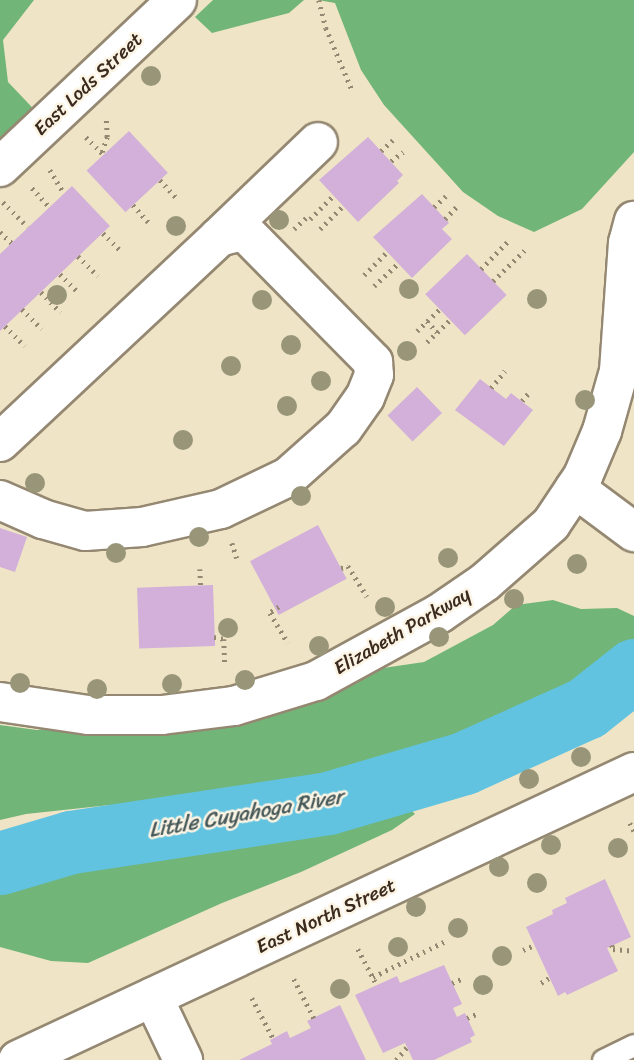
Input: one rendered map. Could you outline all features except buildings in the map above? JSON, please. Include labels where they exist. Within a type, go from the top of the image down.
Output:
[{"type":"street","name":"East Lods Street","points":[[9,183],[177,0]]},
{"type":"street","points":[[0,442],[318,142]]},
{"type":"street","name":"Elizabeth Parkway","points":[[0,702],[88,715],[162,715],[234,706],[297,688],[387,643],[440,613],[485,582],[551,524],[575,488],[602,431],[619,371],[628,243],[634,221]]},
{"type":"street","points":[[0,500],[43,519],[85,531],[142,527],[221,509],[288,477],[343,428],[365,397],[374,375],[373,362],[244,231],[219,237]]},
{"type":"street","points":[[575,488],[634,531]]},
{"type":"street","name":"East North Street","points":[[18,1060],[634,772]]},
{"type":"street","points":[[153,996],[183,1060]]},
{"type":"lane","points":[[603,1060],[634,1045]]},
{"type":"path","points":[[318,0],[326,28],[352,90]]},
{"type":"path","points":[[79,128],[103,154],[107,137],[105,114]]},
{"type":"path","points":[[381,150],[393,140]]},
{"type":"path","points":[[391,161],[403,152]]},
{"type":"path","points":[[45,160],[64,193]]},
{"type":"path","points":[[160,180],[178,199]]},
{"type":"path","points":[[9,183],[50,207]]},
{"type":"path","points":[[9,183],[29,227]]},
{"type":"path","points":[[310,219],[333,195]]},
{"type":"path","points":[[434,207],[446,196]]},
{"type":"path","points":[[133,205],[151,225]]},
{"type":"path","points":[[320,229],[343,206]]},
{"type":"path","points":[[445,219],[457,206]]},
{"type":"path","points":[[0,232],[12,243]]},
{"type":"path","points":[[103,233],[122,252]]},
{"type":"path","points":[[481,269],[508,241]]},
{"type":"path","points":[[493,281],[528,247]]},
{"type":"path","points":[[364,275],[387,252]]},
{"type":"path","points":[[79,256],[98,276]]},
{"type":"path","points":[[374,286],[398,264]]},
{"type":"path","points":[[60,274],[79,293]]},
{"type":"path","points":[[41,292],[60,312]]},
{"type":"path","points":[[22,309],[42,330]]},
{"type":"path","points":[[417,331],[440,309]]},
{"type":"path","points":[[427,342],[450,320]]},
{"type":"path","points":[[428,321],[437,332]]},
{"type":"path","points":[[5,326],[25,345]]},
{"type":"path","points":[[491,388],[505,371]]},
{"type":"path","points":[[522,401],[530,391]]},
{"type":"path","points":[[341,568],[348,566],[368,597]]},
{"type":"path","points":[[200,569],[201,586]]},
{"type":"path","points":[[279,607],[270,613],[288,643]]},
{"type":"path","points":[[214,637],[224,639],[225,664]]},
{"type":"path","points":[[630,823],[634,831]]},
{"type":"path","points":[[373,977],[446,941]]},
{"type":"path","points":[[523,950],[534,945]]},
{"type":"path","points":[[612,946],[614,949],[634,951]]},
{"type":"path","points":[[358,949],[377,985]]},
{"type":"path","points":[[452,983],[463,978]]},
{"type":"path","points":[[541,983],[550,978]]},
{"type":"path","points":[[293,979],[314,1018]]},
{"type":"path","points":[[252,998],[273,1038]]},
{"type":"path","points":[[467,1018],[479,1013]]},
{"type":"path","points":[[396,1060],[407,1047]]},
{"type":"green space","points":[[0,0],[34,0],[3,40],[8,82],[47,123],[0,143]]},
{"type":"green space","points":[[213,0],[304,0],[289,13],[212,33],[195,17]]},
{"type":"green space","points":[[318,0],[634,0],[634,152],[582,209],[534,232],[498,216],[463,192],[384,105],[361,70],[335,3]]},
{"type":"green space","points":[[553,600],[581,609],[617,608],[634,616],[634,639],[584,691],[432,758],[358,768],[257,798],[150,808],[110,805],[26,814],[0,820],[0,725],[37,730],[322,677],[424,662],[493,625],[516,605]]},
{"type":"green space","points":[[393,807],[410,809],[415,814],[392,830],[301,872],[222,903],[88,963],[51,961],[0,947],[0,890],[54,857],[163,844],[209,847],[331,826]]},
{"type":"waterway","name":"Little Cuyahoga River","points":[[0,863],[71,842],[328,803],[464,763],[586,708],[634,670]]}]
